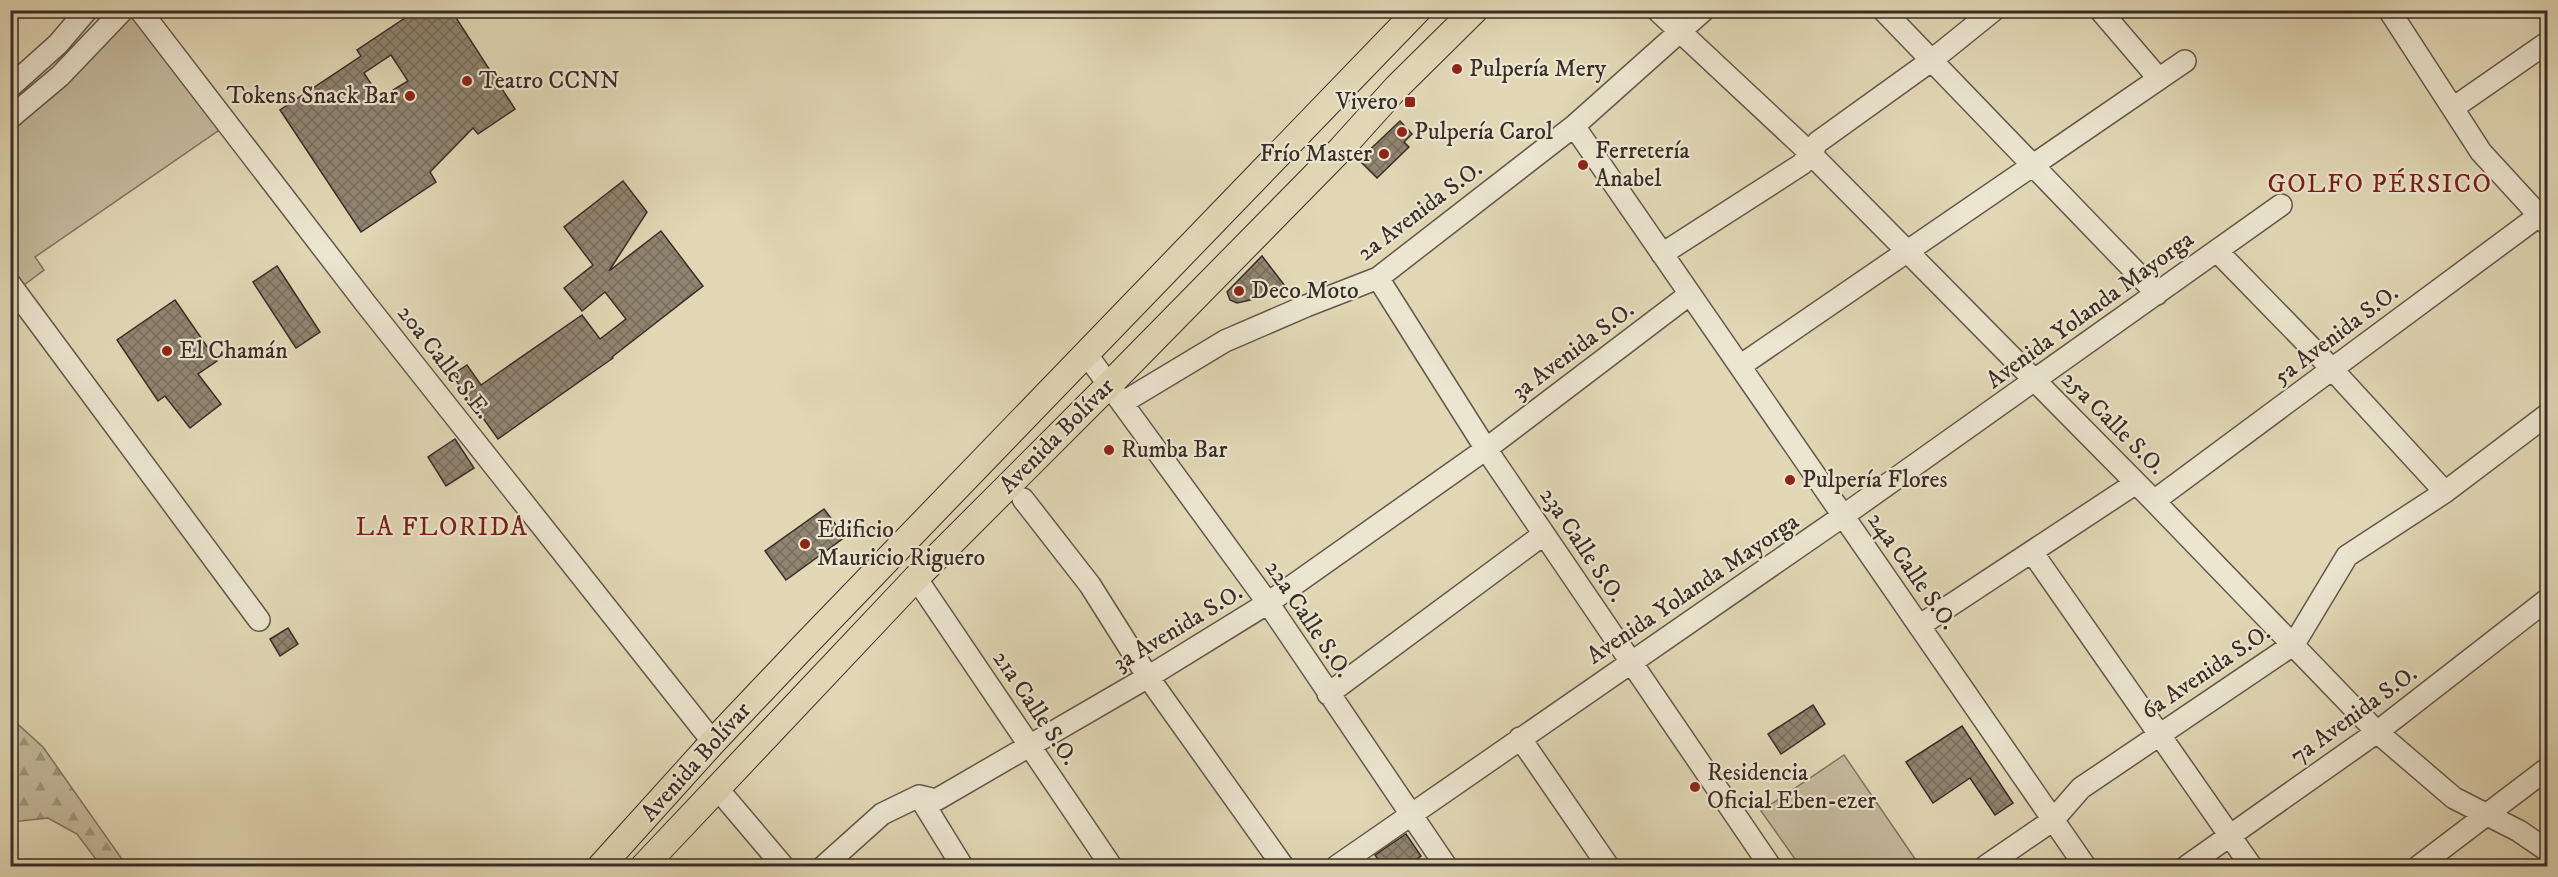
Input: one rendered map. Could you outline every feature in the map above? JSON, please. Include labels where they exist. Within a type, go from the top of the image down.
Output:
[{"type":"main road","name":"Avenida Bolívar","points":[[601,867],[713,742],[1418,10]]},
{"type":"main road","name":"Avenida Bolívar","points":[[644,867],[916,578],[1115,395],[1396,88],[1475,10]]},
{"type":"street","points":[[10,87],[58,44],[87,10]]},
{"type":"street","points":[[10,118],[60,76],[123,10]]},
{"type":"street","name":"20a Calle S.E.","points":[[140,10],[366,304],[713,742]]},
{"type":"street","name":"25a Calle S.O.","points":[[1657,10],[1810,153],[2154,501],[2377,732],[2454,798],[2488,813],[2547,850]]},
{"type":"street","name":"2a Avenida S.O.","points":[[1115,395],[1225,341],[1378,278],[1574,126],[1704,10]]},
{"type":"street","points":[[1883,10],[2031,166],[2157,294]]},
{"type":"street","points":[[1662,254],[1802,164],[1818,142],[1932,60],[1994,10]]},
{"type":"street","points":[[2100,10],[2159,79]]},
{"type":"street","points":[[2389,10],[2481,152],[2545,216]]},
{"type":"street","points":[[2452,108],[2547,42]]},
{"type":"street","points":[[1740,366],[2185,61]]},
{"type":"street","name":"24a Calle S.O.","points":[[1574,126],[2085,867]]},
{"type":"street","name":"Avenida Yolanda Mayorga","points":[[1337,867],[1520,738],[1844,516],[2282,205]]},
{"type":"street","name":"5a Avenida S.O.","points":[[2154,501],[2332,369],[2545,216]]},
{"type":"street","points":[[2217,251],[2332,369],[2445,492]]},
{"type":"street","name":"23a Calle S.O.","points":[[1378,278],[1486,449],[1770,867]]},
{"type":"street","points":[[10,284],[259,620]]},
{"type":"street","name":"3a Avenida S.O.","points":[[824,867],[882,814],[919,796],[936,800],[1148,677],[1268,603],[1486,449],[1690,294]]},
{"type":"street","points":[[1087,354],[1115,395]]},
{"type":"street","name":"22a Calle S.O.","points":[[1115,395],[1268,603],[1446,867]]},
{"type":"street","name":"6a Avenida S.O.","points":[[1986,867],[2053,820],[2080,788],[2294,644],[2348,555],[2445,492],[2547,414]]},
{"type":"street","points":[[1919,626],[2136,483]]},
{"type":"street","points":[[1023,499],[1090,585],[1148,677],[1283,867]]},
{"type":"street","points":[[1328,694],[1544,534]]},
{"type":"street","points":[[2032,552],[2251,867]]},
{"type":"street","name":"21a Calle S.O.","points":[[916,578],[1112,867]]},
{"type":"street","name":"7a Avenida S.O.","points":[[2187,867],[2377,732],[2547,599]]},
{"type":"street","points":[[1520,738],[1608,867]]},
{"type":"street","points":[[2419,867],[2547,768]]},
{"type":"street","points":[[717,787],[783,867]]},
{"type":"street","points":[[919,796],[962,867]]},
{"type":"green space","points":[[140,10],[228,124],[35,257],[44,270],[16,291],[10,284],[10,118],[116,19]]},
{"type":"green space","points":[[11,718],[43,747],[124,862],[122,866],[101,866],[77,834],[48,818],[11,822]]},
{"type":"green space","points":[[1844,755],[1920,866],[1800,866],[1761,811]]},
{"type":"building","points":[[417,10],[451,10],[515,109],[478,134],[473,128],[430,172],[436,182],[361,232],[280,110],[361,56],[357,50]],"holes":[[[391,55],[408,81],[380,98],[364,73]]]},
{"type":"building","name":"Frío Master","points":[[1400,121],[1412,134],[1404,142],[1409,147],[1377,178],[1359,160]]},
{"type":"building","points":[[623,181],[647,212],[609,271],[661,231],[703,286],[613,358],[498,439],[452,375],[467,365],[481,385],[582,315],[600,339],[626,319],[605,292],[582,311],[564,288],[593,265],[564,227]]},
{"type":"building","points":[[1262,256],[1285,286],[1250,300],[1237,303],[1230,300],[1227,292]]},
{"type":"building","points":[[277,266],[320,332],[296,348],[253,282]]},
{"type":"building","name":"El Chamán","points":[[175,300],[217,361],[198,374],[221,404],[190,428],[165,396],[158,401],[117,340]]},
{"type":"building","points":[[455,439],[474,468],[446,486],[428,457]]},
{"type":"building","name":"Edificio Mauricio Riguero","points":[[824,509],[845,537],[786,580],[765,551]]},
{"type":"building","points":[[288,628],[298,644],[280,656],[270,639]]},
{"type":"building","points":[[1813,705],[1825,724],[1781,754],[1768,734]]},
{"type":"building","points":[[1962,726],[2013,803],[1995,815],[1970,778],[1933,803],[1906,762]]},
{"type":"building","points":[[1406,834],[1421,856],[1406,867],[1383,867],[1375,855]]},
{"type":"place","name":"Pulpería Mery","points":[[1457,69]]},
{"type":"place","name":"Teatro CCNN","points":[[467,81]]},
{"type":"place","name":"Tokens Snack Bar","points":[[410,96]]},
{"type":"place","name":"Vivero","points":[[1410,102]]},
{"type":"place","name":"Pulpería Carol","points":[[1402,132]]},
{"type":"place","name":"Frío Master","points":[[1384,154]]},
{"type":"place","name":"Ferretería Anabel","points":[[1583,165]]},
{"type":"place","name":"Deco Moto","points":[[1239,291]]},
{"type":"place","name":"El Chamán","points":[[167,351]]},
{"type":"place","name":"Rumba Bar","points":[[1109,450]]},
{"type":"place","name":"Pulpería Flores","points":[[1790,480]]},
{"type":"place","name":"Edificio Mauricio Riguero","points":[[805,544]]},
{"type":"place","name":"Residencia Oficial Eben-ezer","points":[[1695,787]]},
{"type":"district","name":"GOLFO PÉRSICO","points":[[2380,184]]},
{"type":"district","name":"LA FLORIDA","points":[[442,527]]}]
